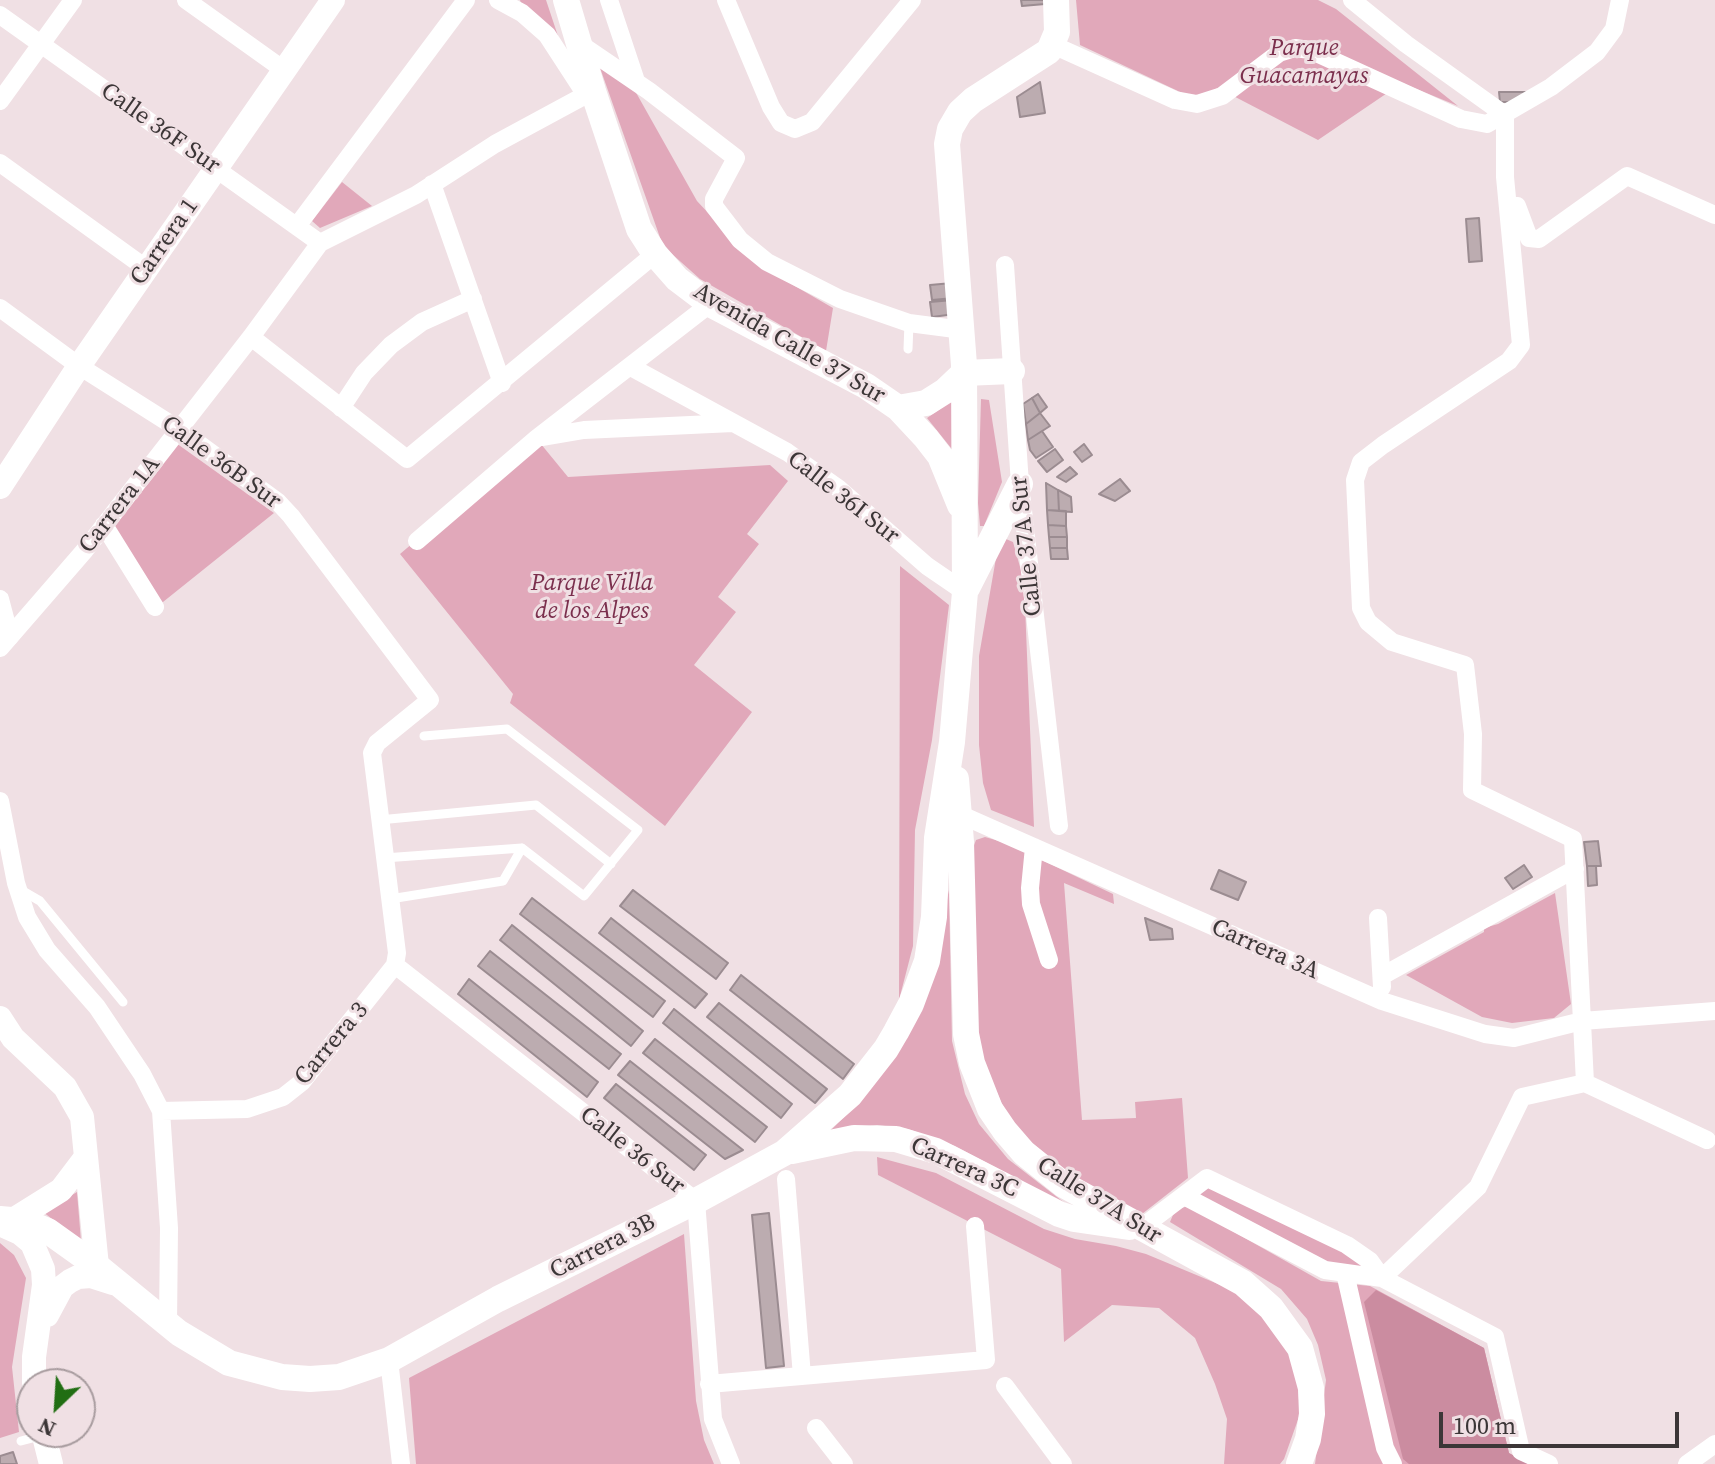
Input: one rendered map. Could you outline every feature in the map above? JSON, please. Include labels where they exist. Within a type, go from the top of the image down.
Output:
[{"type":"main road","name":"Avenida Calle 37 Sur","points":[[566,0],[580,44],[589,93],[639,229],[655,254],[677,279],[710,304],[866,386],[898,408],[940,456],[964,516],[965,592],[952,742]]},
{"type":"main road","points":[[964,516],[963,330],[947,144],[950,129],[966,106],[1041,58],[1053,45],[1057,32],[1056,0]]},
{"type":"main road","points":[[898,408],[926,403],[953,385],[964,373],[1012,371]]},
{"type":"main road","points":[[965,592],[1020,484]]},
{"type":"main road","name":"Calle 37A Sur","points":[[952,742],[959,814],[966,1034],[980,1086],[1005,1131],[1024,1153],[1064,1185],[1243,1283],[1287,1326],[1300,1348],[1311,1388],[1312,1414],[1308,1439],[1299,1464]]},
{"type":"main road","name":"Carrera 3B","points":[[4,1221],[36,1225],[48,1231],[168,1324],[229,1363],[282,1377],[339,1377],[389,1360],[498,1299],[696,1201],[785,1166],[876,1063],[896,1032],[921,979],[932,934],[937,838],[952,742]]},
{"type":"main road","name":"Carrera 3C","points":[[785,1166],[854,1138],[896,1139],[936,1151],[1074,1219],[1141,1228]]},
{"type":"street","points":[[0,101],[73,0]]},
{"type":"street","points":[[186,0],[284,70]]},
{"type":"street","name":"Carrera 1","points":[[0,487],[7,460],[79,366],[333,0]]},
{"type":"street","points":[[297,226],[466,0]]},
{"type":"street","points":[[320,243],[432,184],[495,144],[589,93],[547,35],[522,13],[498,0]]},
{"type":"street","points":[[609,0],[636,81]]},
{"type":"street","points":[[726,0],[778,120],[795,129],[812,122],[912,0]]},
{"type":"street","points":[[1352,0],[1406,44],[1505,115]]},
{"type":"street","points":[[1053,45],[1182,102],[1204,103],[1222,96],[1273,56],[1295,48],[1317,52],[1461,119],[1487,124],[1551,87],[1597,52],[1614,29],[1620,0]]},
{"type":"street","name":"Calle 36F Sur","points":[[0,15],[320,243]]},
{"type":"street","points":[[580,44],[636,81],[736,158],[713,202],[740,240],[767,262],[840,299],[909,323],[963,330]]},
{"type":"street","points":[[1505,115],[1508,205],[1522,335],[1519,350],[1493,373],[1361,462],[1355,480],[1361,608],[1368,622],[1392,642],[1465,665],[1473,734],[1472,790],[1573,839],[1585,1083]]},
{"type":"street","points":[[0,163],[147,269]]},
{"type":"street","points":[[1508,205],[1517,206],[1529,238],[1539,239],[1627,176],[1715,215]]},
{"type":"street","points":[[432,184],[502,383]]},
{"type":"street","name":"Carrera 1A","points":[[5,642],[180,430],[320,243]]},
{"type":"street","points":[[251,337],[407,459],[655,254]]},
{"type":"street","name":"Calle 37A Sur","points":[[1005,265],[1020,484],[1059,826]]},
{"type":"street","points":[[341,408],[364,373],[391,345],[422,322],[473,299]]},
{"type":"street","points":[[417,541],[537,438],[710,304]]},
{"type":"street","name":"Calle 36B Sur","points":[[0,308],[79,366],[180,430],[286,510],[430,700],[373,747],[371,759],[379,820]]},
{"type":"street","name":"Calle 36I Sur","points":[[631,367],[787,452],[820,475],[927,566],[965,592]]},
{"type":"street","points":[[537,438],[584,430],[733,423]]},
{"type":"street","points":[[104,525],[155,607]]},
{"type":"street","points":[[0,599],[5,642]]},
{"type":"street","points":[[0,801],[18,889],[27,917],[47,950],[97,1007],[142,1074],[161,1111],[169,1228],[168,1324]]},
{"type":"street","name":"Carrera 3A","points":[[959,814],[1382,1001],[1455,1026],[1514,1038],[1582,1021],[1715,1011]]},
{"type":"street","points":[[379,820],[397,953],[395,965]]},
{"type":"street","points":[[1034,847],[1031,904],[1049,960]]},
{"type":"street","points":[[1382,976],[1575,869]]},
{"type":"street","points":[[1378,918],[1382,1001]]},
{"type":"street","name":"Carrera 3","points":[[161,1111],[247,1109],[283,1097],[302,1082],[395,965]]},
{"type":"street","name":"Calle 36 Sur","points":[[395,965],[696,1201],[713,1419],[731,1464]]},
{"type":"street","points":[[0,1018],[13,1038],[53,1074],[82,1117],[97,1266]]},
{"type":"street","points":[[1382,1278],[1478,1187],[1522,1097],[1585,1083],[1707,1140]]},
{"type":"street","points":[[35,1368],[44,1285],[39,1256],[32,1243],[4,1221],[61,1190],[86,1157]]},
{"type":"street","points":[[785,1166],[802,1376]]},
{"type":"street","points":[[1141,1228],[1207,1178],[1347,1245],[1370,1261],[1382,1278]]},
{"type":"street","points":[[1184,1196],[1325,1270],[1382,1278],[1495,1337],[1521,1451],[1549,1464]]},
{"type":"street","points":[[709,1384],[986,1360],[975,1226]]},
{"type":"street","points":[[1345,1273],[1385,1448],[1393,1464]]},
{"type":"street","points":[[36,1339],[56,1294],[70,1281],[91,1276],[125,1289]]},
{"type":"street","points":[[389,1360],[401,1464]]},
{"type":"street","points":[[1005,1386],[1063,1464]]},
{"type":"street","points":[[816,1428],[844,1464]]},
{"type":"street","points":[[1687,1464],[1715,1444]]},
{"type":"lane","points":[[908,349],[909,323]]},
{"type":"lane","points":[[384,858],[522,848],[584,896],[638,830],[507,729],[424,736]]},
{"type":"lane","points":[[379,820],[536,805],[611,864]]},
{"type":"lane","points":[[389,899],[503,881],[522,848]]},
{"type":"lane","points":[[18,889],[40,901],[123,1002]]},
{"type":"green space","points":[[520,0],[546,0],[563,51],[523,10]]},
{"type":"green space","name":"Parque Guacamayas","points":[[1076,0],[1318,0],[1336,9],[1458,106],[1402,83],[1318,140],[1218,88],[1195,99],[1080,45]]},
{"type":"green space","points":[[599,65],[634,89],[697,201],[755,263],[833,308],[826,351],[700,279],[663,246]]},
{"type":"green space","points":[[342,182],[372,206],[320,228],[312,221]]},
{"type":"green space","points":[[981,399],[989,400],[1002,482],[984,526],[980,526],[978,503]]},
{"type":"green space","points":[[953,400],[959,458],[927,418]]},
{"type":"green space","name":"Parque Villa de los Alpes","points":[[536,438],[568,477],[770,465],[788,481],[747,534],[759,544],[718,597],[736,612],[694,665],[752,712],[665,826],[510,703],[513,694],[400,554]]},
{"type":"green space","points":[[176,443],[274,513],[158,606],[112,527]]},
{"type":"green space","points":[[1006,539],[1013,542],[1024,581],[1034,827],[991,810],[983,783],[979,745],[979,656],[996,558]]},
{"type":"green space","points":[[900,566],[949,605],[932,740],[915,830],[913,946],[899,1000]]},
{"type":"green space","points":[[985,837],[1006,843],[1113,894],[1114,904],[1064,883],[1082,1120],[1136,1118],[1135,1102],[1182,1098],[1188,1178],[1142,1214],[1073,1177],[1012,1126],[983,1062],[974,1011],[973,848],[976,840]]},
{"type":"green space","points":[[949,890],[952,1041],[965,1094],[979,1124],[1008,1159],[1070,1207],[955,1146],[908,1129],[877,1125],[830,1131],[854,1107],[928,988]]},
{"type":"green space","points":[[1555,893],[1571,1004],[1554,1018],[1512,1023],[1482,1017],[1406,975],[1484,932],[1484,928],[1498,924]]},
{"type":"green space","points":[[877,1157],[936,1173],[1044,1229],[1146,1254],[1230,1289],[1274,1322],[1296,1360],[1300,1414],[1284,1459],[1280,1464],[1224,1464],[1227,1419],[1215,1384],[1195,1338],[1159,1308],[1112,1305],[1064,1342],[1061,1269],[878,1175]]},
{"type":"green space","points":[[1211,1186],[1329,1239],[1367,1269],[1326,1263],[1194,1194]]},
{"type":"green space","points":[[77,1192],[81,1241],[43,1212]]},
{"type":"green space","points":[[1188,1206],[1321,1281],[1370,1286],[1484,1348],[1509,1453],[1529,1464],[1315,1464],[1326,1380],[1318,1345],[1307,1319],[1281,1289],[1170,1222],[1175,1210]]},
{"type":"green space","points":[[684,1234],[696,1401],[704,1440],[714,1464],[416,1464],[409,1378]]},
{"type":"green space","points":[[0,1243],[14,1255],[26,1278],[12,1367],[16,1433],[0,1438]]},
{"type":"shaded area","points":[[1376,1290],[1484,1348],[1509,1453],[1529,1464],[1409,1464],[1403,1459],[1364,1302]]},
{"type":"building","points":[[1021,0],[1045,0],[1045,4],[1022,6]]},
{"type":"building","points":[[1040,82],[1045,113],[1020,117],[1017,97]]},
{"type":"building","points":[[1499,92],[1525,92],[1525,102],[1500,102]]},
{"type":"building","points":[[1479,218],[1482,261],[1469,262],[1466,219]]},
{"type":"building","points":[[952,283],[954,298],[932,300],[930,285]]},
{"type":"building","points":[[953,300],[955,314],[932,317],[930,302]]},
{"type":"building","points":[[1038,394],[1047,407],[1040,413],[1032,398]]},
{"type":"building","points":[[1032,398],[1040,413],[1026,424],[1023,404]]},
{"type":"building","points":[[1040,413],[1050,426],[1028,440],[1026,424]]},
{"type":"building","points":[[1042,431],[1053,447],[1036,458],[1028,440]]},
{"type":"building","points":[[1084,444],[1092,455],[1082,462],[1074,452]]},
{"type":"building","points":[[1055,449],[1063,460],[1047,472],[1038,461]]},
{"type":"building","points":[[1070,467],[1077,474],[1066,482],[1057,477]]},
{"type":"building","points":[[1120,479],[1130,491],[1115,501],[1099,494]]},
{"type":"building","points":[[1046,483],[1058,490],[1059,511],[1047,510]]},
{"type":"building","points":[[1058,490],[1071,497],[1072,512],[1059,511]]},
{"type":"building","points":[[1047,510],[1066,511],[1066,526],[1048,525]]},
{"type":"building","points":[[1048,525],[1066,526],[1067,537],[1049,537]]},
{"type":"building","points":[[1049,537],[1067,537],[1067,548],[1050,548]]},
{"type":"building","points":[[1050,548],[1067,548],[1068,559],[1051,559]]},
{"type":"building","points":[[1598,841],[1601,866],[1587,866],[1584,842]]},
{"type":"building","points":[[1524,865],[1532,877],[1513,889],[1505,878]]},
{"type":"building","points":[[1587,866],[1596,866],[1597,885],[1588,886]]},
{"type":"building","points":[[1219,870],[1246,882],[1238,900],[1211,889]]},
{"type":"building","points":[[633,890],[728,963],[716,979],[620,906]]},
{"type":"building","points":[[532,898],[665,1001],[653,1017],[520,914]]},
{"type":"building","points":[[611,918],[707,994],[695,1008],[599,933]]},
{"type":"building","points":[[1145,918],[1172,929],[1173,939],[1150,940]]},
{"type":"building","points":[[512,925],[643,1031],[631,1046],[500,940]]},
{"type":"building","points":[[490,951],[621,1054],[609,1069],[478,966]]},
{"type":"building","points":[[741,975],[854,1064],[843,1079],[730,990]]},
{"type":"building","points":[[469,979],[598,1082],[587,1097],[458,994]]},
{"type":"building","points":[[719,1003],[827,1089],[815,1103],[707,1017]]},
{"type":"building","points":[[674,1009],[792,1104],[781,1118],[663,1023]]},
{"type":"building","points":[[655,1039],[767,1127],[755,1142],[643,1053]]},
{"type":"building","points":[[630,1061],[743,1150],[725,1159],[618,1075]]},
{"type":"building","points":[[616,1084],[706,1155],[694,1170],[604,1098]]},
{"type":"building","points":[[769,1213],[784,1366],[766,1368],[752,1215]]},
{"type":"building","points":[[13,1452],[17,1464],[0,1464],[0,1456]]}]
